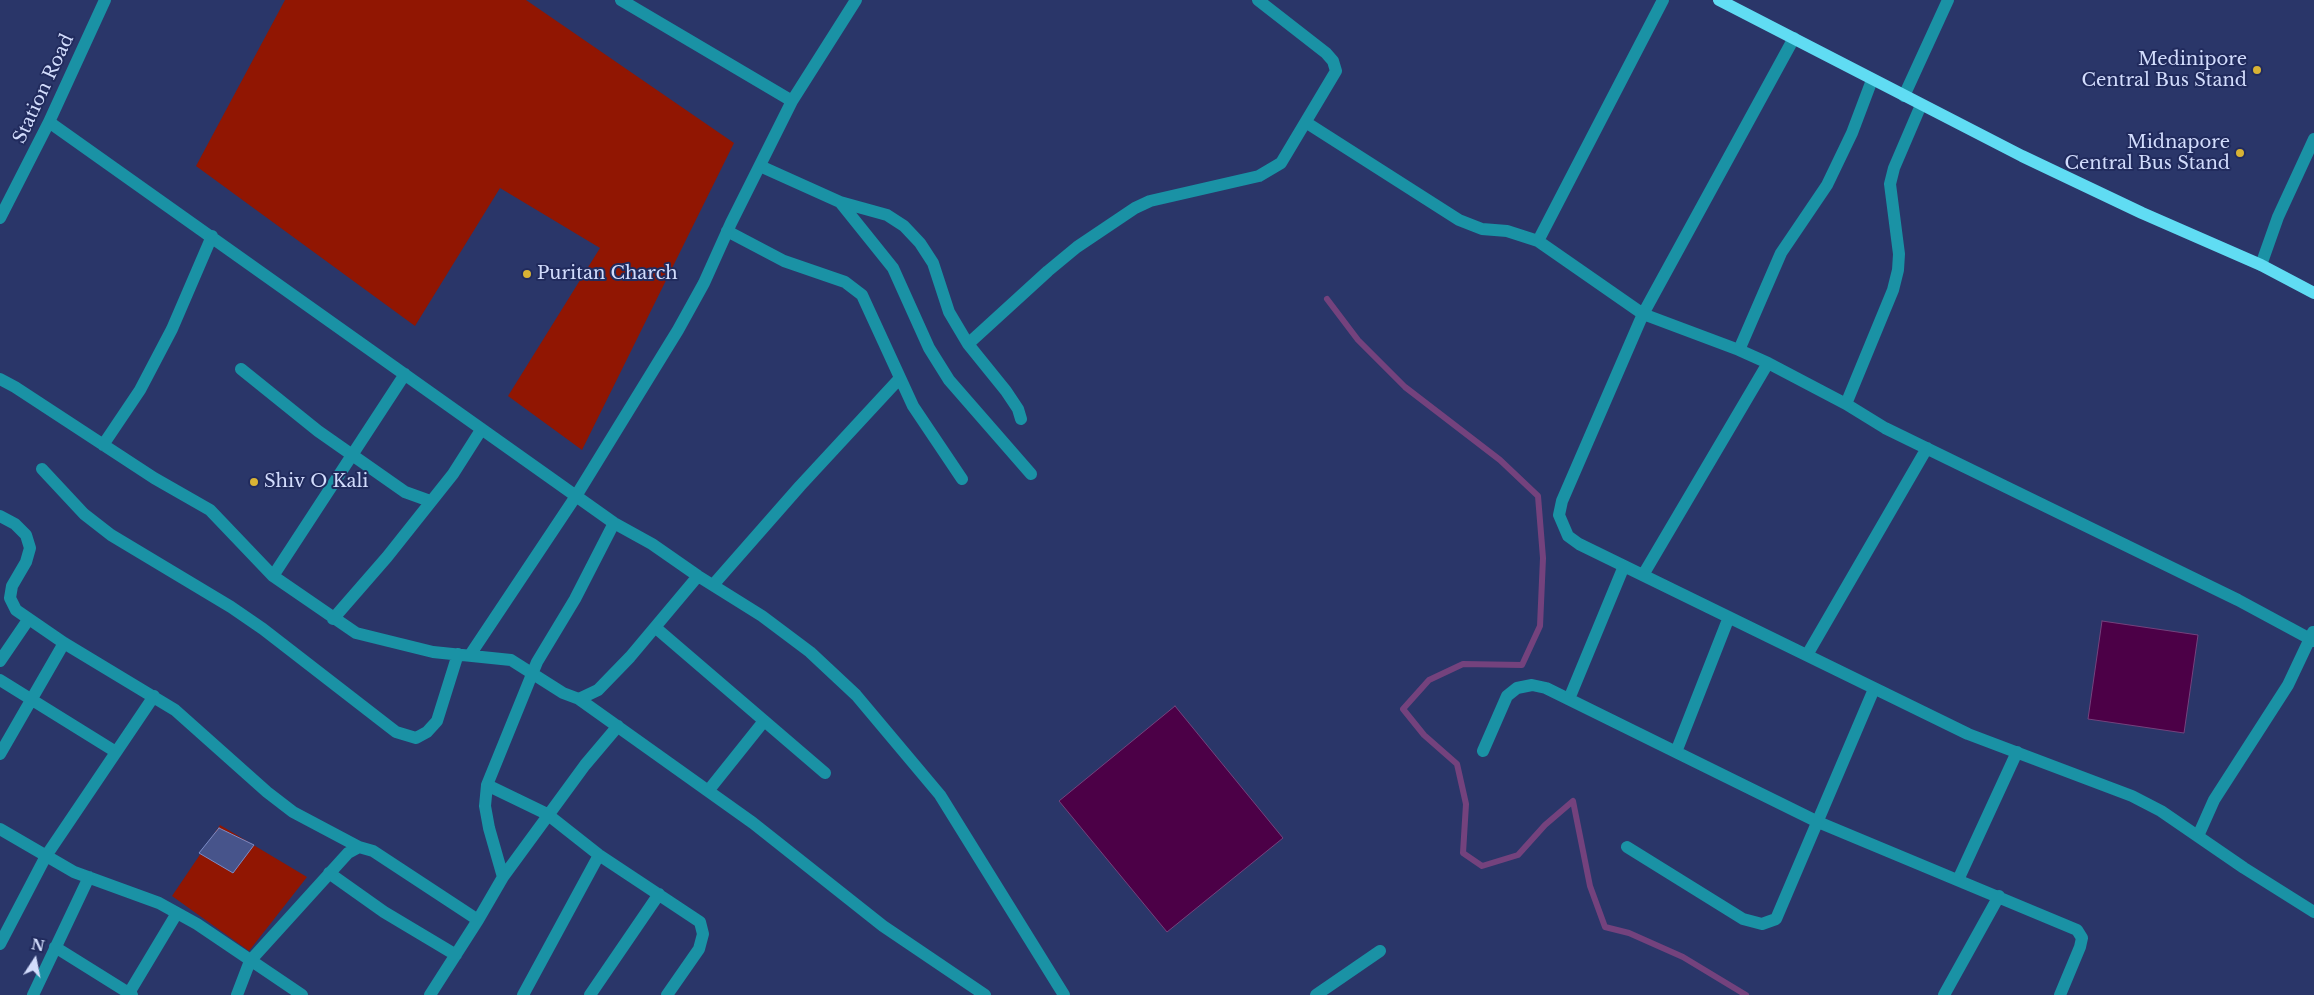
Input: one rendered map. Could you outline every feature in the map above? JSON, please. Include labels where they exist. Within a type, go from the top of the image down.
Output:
[{"type":"main road","points":[[1719,0],[1921,105],[2142,213],[2261,265],[2314,293]]},
{"type":"street","name":"Station Road","points":[[0,218],[49,122],[105,0]]},
{"type":"street","points":[[621,0],[792,101]]},
{"type":"street","points":[[42,469],[84,514],[111,535],[239,613],[396,732],[416,738],[426,732],[437,721],[464,654],[576,496],[678,330],[704,283],[727,230],[792,101],[856,0]]},
{"type":"street","points":[[968,344],[1077,247],[1135,208],[1150,202],[1259,176],[1281,163],[1290,152],[1336,71],[1333,61],[1326,53],[1258,0]]},
{"type":"street","points":[[1538,241],[1664,0]]},
{"type":"street","points":[[1904,96],[1948,0]]},
{"type":"street","points":[[1794,38],[1642,314],[1562,501],[1559,514],[1568,536],[1579,544],[1968,734],[2132,796],[2198,836],[2244,868],[2314,912]]},
{"type":"street","points":[[1739,350],[1782,254],[1827,185],[1852,134],[1872,80]]},
{"type":"street","points":[[1846,404],[1893,290],[1898,270],[1899,254],[1890,184],[1894,168],[1921,105]]},
{"type":"street","points":[[49,122],[614,523],[652,544],[770,622],[810,652],[856,695],[940,796],[1064,995]]},
{"type":"street","points":[[1306,123],[1459,220],[1482,229],[1507,231],[1538,241],[1642,314],[1739,350],[1846,404],[1885,428],[2313,637],[2288,685],[2214,800],[2198,836]]},
{"type":"street","points":[[2261,265],[2278,217],[2314,139]]},
{"type":"street","points":[[760,166],[840,202],[887,215],[904,226],[920,243],[933,263],[949,312],[968,344],[1006,391],[1018,409],[1021,419]]},
{"type":"street","points":[[840,202],[893,268],[903,286],[929,348],[949,380],[1030,474]]},
{"type":"street","points":[[727,230],[784,261],[845,282],[862,295],[900,378],[929,433],[962,479]]},
{"type":"street","points":[[103,445],[140,390],[172,329],[212,236]]},
{"type":"street","points":[[1643,575],[1768,364]]},
{"type":"street","points":[[241,370],[318,431],[405,492],[430,501]]},
{"type":"street","points":[[273,576],[405,374]]},
{"type":"street","points":[[713,585],[800,486],[900,378]]},
{"type":"street","points":[[0,379],[210,510],[273,576],[356,633],[433,652],[510,660],[533,672],[563,693],[579,699],[753,823],[883,926],[985,995]]},
{"type":"street","points":[[333,619],[387,557],[453,474],[482,430]]},
{"type":"street","points":[[1807,655],[1927,448]]},
{"type":"street","points":[[0,516],[15,524],[26,535],[30,548],[26,562],[12,586],[10,598],[16,610],[64,643],[154,696],[195,726],[267,792],[293,812],[359,847],[373,851],[478,920]]},
{"type":"street","points":[[502,877],[485,806],[488,785],[533,672],[586,578],[614,523]]},
{"type":"street","points":[[1569,700],[1624,566]]},
{"type":"street","points":[[579,699],[598,690],[656,628],[698,576]]},
{"type":"street","points":[[1676,752],[1729,617]]},
{"type":"street","points":[[0,661],[28,620]]},
{"type":"street","points":[[656,628],[825,773]]},
{"type":"street","points":[[0,754],[64,643]]},
{"type":"street","points":[[0,680],[116,752]]},
{"type":"street","points":[[1483,751],[1507,696],[1517,688],[1532,686],[1546,688],[1818,822],[2077,930],[2082,938],[2060,995]]},
{"type":"street","points":[[1627,848],[1742,920],[1762,924],[1776,919],[1874,689]]},
{"type":"street","points":[[2,937],[46,856],[154,696]]},
{"type":"street","points":[[708,791],[764,721]]},
{"type":"street","points":[[430,995],[478,920],[502,877],[585,764],[618,726]]},
{"type":"street","points":[[1958,880],[2017,752]]},
{"type":"street","points":[[488,785],[547,814],[600,855],[700,922],[703,934],[699,949],[667,995]]},
{"type":"street","points":[[0,829],[74,872],[159,903],[197,924],[302,995]]},
{"type":"street","points":[[237,995],[250,960],[348,853],[359,847]]},
{"type":"street","points":[[523,995],[600,855]]},
{"type":"street","points":[[329,874],[384,912],[456,955]]},
{"type":"street","points":[[33,995],[89,877]]},
{"type":"street","points":[[590,995],[659,894]]},
{"type":"street","points":[[1944,995],[1998,896]]},
{"type":"street","points":[[55,947],[131,994],[177,913]]},
{"type":"street","points":[[1316,995],[1380,951]]},
{"type":"shaded area","points":[[285,0],[526,0],[734,143],[582,450],[508,396],[600,248],[500,188],[415,326],[196,166]]},
{"type":"shaded area","points":[[2102,621],[2198,635],[2184,733],[2088,719]]},
{"type":"shaded area","points":[[1175,706],[1283,838],[1167,932],[1059,801]]},
{"type":"shaded area","points":[[220,825],[307,877],[249,951],[172,896]]},
{"type":"building","points":[[219,828],[254,845],[233,873],[199,853]]},
{"type":"waterway","points":[[1327,299],[1358,340],[1405,387],[1500,460],[1538,496],[1543,558],[1540,626],[1522,665],[1463,664],[1429,680],[1403,709],[1424,735],[1457,764],[1466,804],[1463,853],[1482,866],[1518,855],[1545,825],[1573,801],[1590,886],[1605,927],[1629,933],[1683,957],[1746,995]]},
{"type":"place","name":"Medinipore Central Bus Stand","points":[[2257,70]]},
{"type":"place","name":"Midnapore Central Bus Stand","points":[[2240,153]]},
{"type":"place","name":"Puritan Charch","points":[[527,274]]},
{"type":"place","name":"Shiv O Kali","points":[[254,482]]}]
